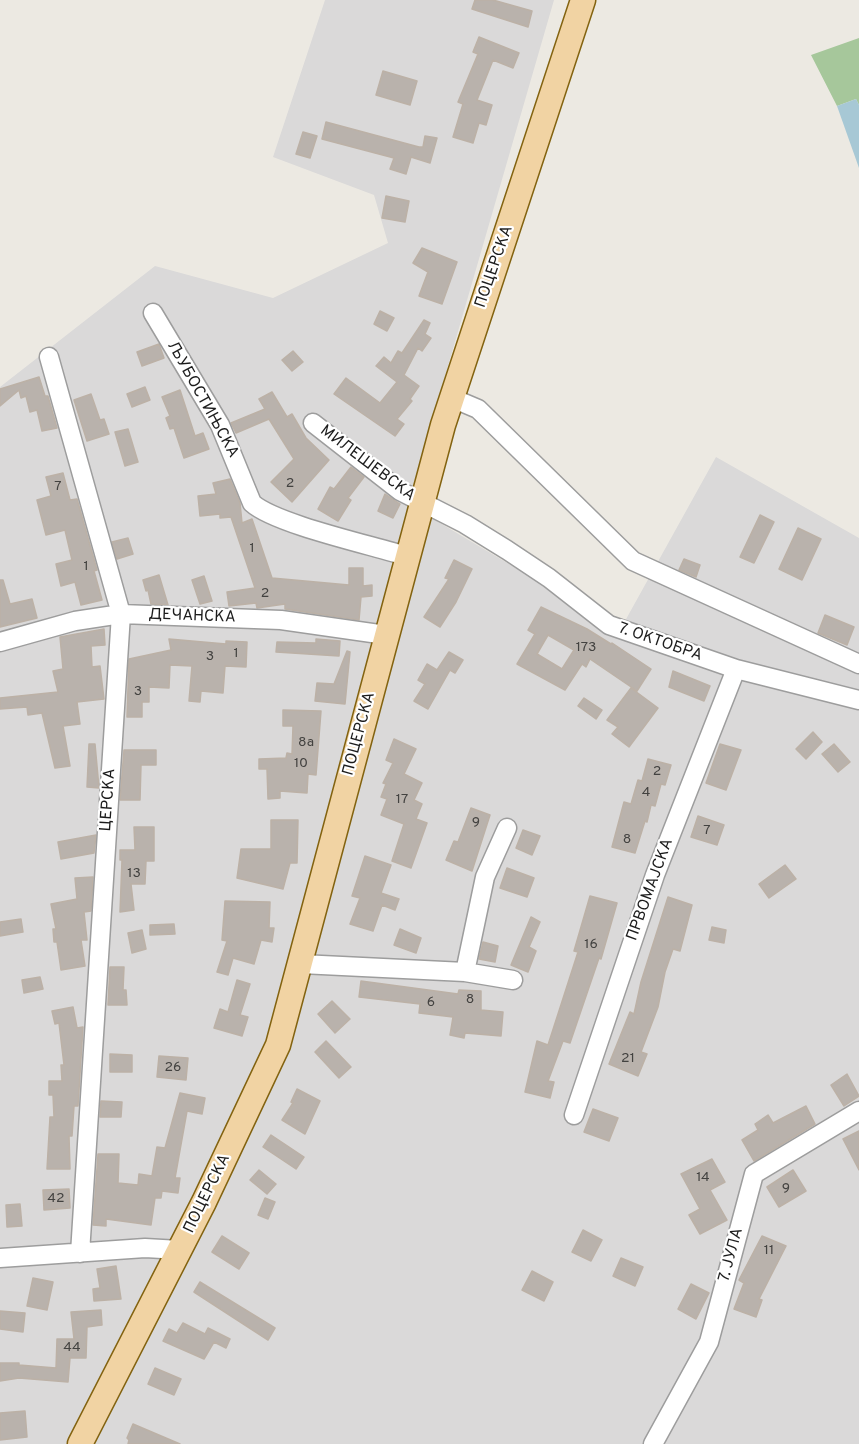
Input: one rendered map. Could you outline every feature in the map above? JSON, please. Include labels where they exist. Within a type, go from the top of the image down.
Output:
[{"type":"main road","name":"ПОЦЕРСКА","points":[[80,1444],[180,1250],[272,1061],[301,964],[421,503],[452,398],[583,0]]},
{"type":"street","name":"ЉУБОСТИЊСКА","points":[[153,313],[220,425],[252,503],[261,512],[406,556]]},
{"type":"street","name":"ЦЕРСКА","points":[[49,357],[121,614],[80,1253]]},
{"type":"street","points":[[452,398],[478,409],[633,561],[859,664]]},
{"type":"street","name":"МИЛЕШЕВСКА","points":[[313,423],[400,491],[421,503]]},
{"type":"street","name":"7. ОКТОБРА","points":[[421,503],[465,524],[507,550],[549,578],[609,625],[736,669],[859,700]]},
{"type":"street","name":"ДЕЧАНСКА","points":[[0,642],[75,621],[121,614],[281,621],[386,635]]},
{"type":"street","name":"ПРВОМАЈСКА","points":[[574,1115],[655,874],[736,669]]},
{"type":"street","points":[[465,972],[485,877],[507,828]]},
{"type":"street","points":[[301,964],[465,972],[513,980]]},
{"type":"street","name":"7. ЈУЛА","points":[[653,1444],[709,1342],[754,1174],[859,1111]]},
{"type":"street","points":[[0,1258],[145,1248],[180,1250]]},
{"type":"shaded area","points":[[325,0],[554,0],[408,504],[620,630],[716,457],[859,538],[859,1444],[0,1444],[0,387],[155,266],[273,298],[388,243],[374,195],[273,157]]},
{"type":"green space","points":[[859,38],[859,105],[856,99],[837,106],[811,55]]},
{"type":"water","points":[[856,99],[859,105],[859,168],[837,106]]},
{"type":"building","points":[[475,0],[493,0],[532,11],[528,27],[472,9]]},
{"type":"building","points":[[479,37],[519,53],[513,68],[493,60],[477,100],[492,105],[486,125],[479,123],[473,143],[453,137],[463,104],[458,102],[478,54],[473,52]]},
{"type":"building","points":[[383,71],[417,81],[410,105],[376,95]]},
{"type":"building","points":[[326,122],[419,147],[423,147],[425,136],[437,138],[430,163],[411,157],[406,174],[390,169],[394,158],[322,139]]},
{"type":"building","points":[[303,132],[317,136],[310,158],[296,154]]},
{"type":"building","points":[[386,196],[409,201],[405,222],[382,218]]},
{"type":"building","points":[[422,248],[457,262],[442,304],[419,296],[428,272],[413,263]]},
{"type":"building","points":[[380,311],[394,318],[387,331],[374,324]]},
{"type":"building","points":[[424,320],[430,323],[425,334],[431,338],[422,351],[418,348],[404,375],[419,386],[410,399],[412,401],[397,419],[404,424],[395,436],[334,394],[346,378],[380,403],[397,382],[376,366],[384,357],[391,363],[398,351],[402,353]]},
{"type":"building","points":[[159,344],[164,358],[142,366],[137,352]]},
{"type":"building","points":[[293,351],[303,362],[292,371],[282,360]]},
{"type":"building","points":[[39,377],[45,396],[48,396],[57,428],[42,431],[37,410],[30,412],[26,396],[21,398],[19,390],[0,406],[0,389]]},
{"type":"building","points":[[145,387],[150,400],[132,407],[127,394]]},
{"type":"building","points":[[180,390],[195,436],[203,433],[209,449],[184,458],[174,428],[170,429],[166,418],[170,416],[162,397]]},
{"type":"building","points":[[272,392],[287,417],[292,414],[306,438],[329,460],[292,502],[271,482],[294,459],[269,419],[236,433],[231,423],[265,409],[259,399]]},
{"type":"building","points":[[91,394],[100,420],[104,419],[109,434],[87,441],[74,400]]},
{"type":"building","points":[[128,429],[138,462],[125,466],[115,432]]},
{"type":"building","points":[[351,467],[364,477],[348,498],[351,500],[338,521],[318,509],[330,487],[334,489]]},
{"type":"building","points":[[63,473],[70,500],[77,499],[97,570],[94,571],[102,600],[81,605],[75,582],[61,586],[56,564],[72,560],[65,530],[46,535],[37,500],[51,496],[46,477]]},
{"type":"building","points":[[230,479],[240,503],[242,523],[252,519],[272,578],[349,585],[349,568],[363,568],[363,586],[372,585],[372,596],[361,597],[359,620],[285,609],[285,604],[257,608],[256,603],[229,606],[227,592],[255,588],[231,517],[220,518],[220,514],[200,516],[198,496],[216,494],[213,483]]},
{"type":"building","points":[[385,494],[400,504],[393,518],[378,511]]},
{"type":"building","points":[[760,515],[774,522],[754,563],[740,557]]},
{"type":"building","points":[[798,528],[821,539],[802,580],[779,569]]},
{"type":"building","points":[[128,538],[133,554],[117,559],[112,542]]},
{"type":"building","points":[[684,559],[700,565],[696,577],[679,570]]},
{"type":"building","points":[[454,560],[472,569],[456,602],[440,627],[424,617],[449,579],[445,578]]},
{"type":"building","points":[[159,575],[168,605],[151,604],[148,590],[146,591],[143,580]]},
{"type":"building","points":[[204,576],[212,601],[200,604],[192,580]]},
{"type":"building","points":[[0,580],[3,580],[10,604],[32,599],[37,618],[0,627]]},
{"type":"building","points":[[541,607],[612,643],[651,669],[637,691],[590,659],[586,667],[582,664],[565,690],[517,664],[535,634],[528,630]],"holes":[[[548,635],[574,650],[562,669],[537,654]]]},
{"type":"building","points":[[825,615],[854,627],[847,645],[818,633]]},
{"type":"building","points":[[104,629],[105,645],[91,646],[92,667],[100,666],[104,699],[77,702],[80,724],[63,726],[70,766],[55,768],[42,713],[28,715],[27,707],[0,709],[0,698],[58,692],[53,671],[63,669],[60,637]]},
{"type":"building","points":[[169,639],[226,644],[226,641],[247,642],[246,667],[225,666],[223,693],[201,691],[200,702],[189,701],[192,666],[170,665],[169,688],[149,687],[149,702],[142,702],[142,717],[127,717],[129,659],[171,650]]},
{"type":"building","points":[[316,639],[340,641],[339,656],[276,652],[277,642],[316,643]]},
{"type":"building","points":[[347,651],[350,652],[345,704],[315,701],[317,683],[334,684]]},
{"type":"building","points":[[449,652],[463,660],[455,673],[450,670],[428,709],[414,701],[425,684],[418,680],[427,664],[437,670]]},
{"type":"building","points":[[673,671],[710,686],[704,701],[669,687]]},
{"type":"building","points":[[631,688],[658,708],[629,747],[612,734],[618,727],[607,720]]},
{"type":"building","points":[[584,698],[602,710],[596,719],[578,706]]},
{"type":"building","points":[[283,710],[321,711],[316,775],[308,774],[307,793],[280,791],[280,798],[268,799],[267,769],[259,769],[259,759],[286,758],[287,753],[292,754],[293,726],[283,726]]},
{"type":"building","points":[[813,732],[822,742],[806,759],[796,749]]},
{"type":"building","points":[[394,739],[416,749],[404,774],[422,783],[414,800],[422,804],[416,819],[427,823],[411,868],[392,861],[404,824],[381,815],[387,799],[381,797],[386,784],[383,783],[393,763],[386,760]]},
{"type":"building","points":[[89,744],[95,744],[99,788],[87,787]]},
{"type":"building","points":[[720,744],[741,750],[726,790],[706,783]]},
{"type":"building","points":[[834,744],[850,762],[838,772],[822,754]]},
{"type":"building","points":[[124,750],[156,750],[156,765],[141,765],[140,800],[120,800]]},
{"type":"building","points":[[648,759],[671,765],[665,785],[661,784],[655,806],[651,805],[635,853],[612,847],[624,802],[631,804],[638,780],[642,781]]},
{"type":"building","points":[[471,808],[490,815],[472,871],[446,860],[454,841],[458,842]]},
{"type":"building","points":[[698,816],[724,825],[717,845],[691,837]]},
{"type":"building","points":[[271,820],[298,820],[297,863],[290,863],[283,889],[237,878],[241,849],[271,849]]},
{"type":"building","points":[[134,827],[154,827],[154,861],[146,861],[145,884],[131,884],[134,910],[120,912],[122,860],[120,860],[120,850],[135,850]]},
{"type":"building","points":[[523,830],[540,836],[532,855],[516,848]]},
{"type":"building","points":[[96,835],[94,853],[61,859],[58,842]]},
{"type":"building","points":[[365,856],[391,865],[381,893],[399,899],[395,910],[382,905],[373,931],[350,924],[360,898],[352,896]]},
{"type":"building","points":[[785,865],[796,879],[769,898],[759,884]]},
{"type":"building","points":[[507,868],[534,878],[527,897],[500,888]]},
{"type":"building","points":[[93,877],[91,911],[84,912],[87,940],[81,940],[85,966],[61,970],[57,942],[54,942],[53,929],[56,929],[51,904],[77,899],[75,878]]},
{"type":"building","points":[[590,896],[617,903],[601,959],[599,958],[570,1043],[563,1041],[548,1081],[554,1082],[550,1098],[525,1092],[537,1041],[548,1045],[578,952],[574,951]]},
{"type":"building","points":[[668,897],[692,905],[680,951],[673,949],[665,972],[658,1007],[641,1052],[647,1054],[638,1076],[609,1064],[630,1012],[634,1014],[641,982]]},
{"type":"building","points":[[225,901],[270,902],[269,928],[274,928],[272,942],[261,940],[254,964],[233,958],[228,975],[217,972],[227,941],[222,940]]},
{"type":"building","points":[[531,917],[540,922],[529,947],[536,951],[528,972],[511,965]]},
{"type":"building","points":[[21,919],[23,932],[0,936],[0,922]]},
{"type":"building","points":[[174,924],[175,934],[150,935],[150,925]]},
{"type":"building","points":[[712,927],[726,930],[724,943],[709,940]]},
{"type":"building","points":[[400,929],[421,938],[416,953],[394,945]]},
{"type":"building","points":[[142,930],[146,949],[132,953],[128,933]]},
{"type":"building","points":[[483,942],[498,946],[495,962],[479,959]]},
{"type":"building","points":[[110,967],[124,967],[123,990],[126,990],[127,1005],[108,1005]]},
{"type":"building","points":[[40,977],[43,989],[24,993],[22,980]]},
{"type":"building","points":[[237,980],[250,984],[240,1015],[248,1017],[242,1036],[214,1028],[220,1009],[228,1012]]},
{"type":"building","points":[[361,981],[458,994],[459,990],[481,991],[481,1010],[503,1012],[501,1036],[465,1033],[464,1038],[450,1035],[453,1017],[419,1013],[420,1004],[359,997]]},
{"type":"building","points":[[332,1001],[350,1019],[335,1033],[318,1014]]},
{"type":"building","points":[[73,1007],[77,1028],[83,1027],[78,1106],[74,1106],[72,1136],[69,1136],[70,1169],[47,1169],[50,1117],[54,1117],[53,1095],[49,1095],[49,1081],[62,1081],[61,1065],[64,1065],[59,1023],[55,1024],[52,1011]]},
{"type":"building","points":[[326,1041],[351,1067],[339,1078],[315,1052]]},
{"type":"building","points":[[110,1054],[132,1055],[132,1072],[110,1072]]},
{"type":"building","points":[[159,1056],[188,1058],[186,1080],[157,1077]]},
{"type":"building","points":[[847,1074],[859,1096],[844,1106],[831,1085]]},
{"type":"building","points":[[297,1089],[320,1101],[305,1134],[282,1120],[293,1103],[291,1102]]},
{"type":"building","points":[[180,1093],[205,1098],[202,1114],[187,1111],[175,1178],[180,1178],[178,1193],[162,1191],[161,1198],[155,1198],[151,1225],[106,1219],[106,1226],[93,1225],[98,1154],[119,1154],[118,1183],[138,1185],[139,1174],[152,1176],[157,1147],[165,1148]]},
{"type":"building","points":[[101,1101],[122,1102],[121,1117],[100,1117]]},
{"type":"building","points":[[806,1106],[815,1124],[754,1161],[742,1140],[758,1130],[755,1124],[768,1115],[773,1123]]},
{"type":"building","points":[[593,1109],[618,1118],[609,1141],[584,1132]]},
{"type":"building","points":[[859,1131],[859,1170],[843,1139]]},
{"type":"building","points":[[271,1135],[304,1157],[296,1169],[263,1147]]},
{"type":"building","points":[[712,1159],[725,1182],[710,1190],[727,1220],[700,1234],[689,1215],[700,1209],[681,1174]]},
{"type":"building","points":[[259,1170],[276,1184],[267,1194],[250,1180]]},
{"type":"building","points":[[793,1170],[806,1191],[779,1207],[767,1187]]},
{"type":"building","points":[[69,1189],[70,1208],[44,1210],[43,1190]]},
{"type":"building","points":[[265,1198],[275,1202],[268,1219],[258,1215]]},
{"type":"building","points":[[20,1204],[22,1226],[7,1227],[6,1205]]},
{"type":"building","points":[[583,1230],[602,1240],[591,1261],[572,1252]]},
{"type":"building","points":[[222,1236],[249,1253],[239,1269],[212,1252]]},
{"type":"building","points":[[762,1236],[786,1246],[759,1299],[762,1300],[756,1317],[734,1309],[744,1283],[739,1280]]},
{"type":"building","points":[[621,1258],[643,1267],[635,1286],[613,1276]]},
{"type":"building","points":[[116,1266],[121,1299],[94,1301],[93,1289],[100,1288],[97,1269]]},
{"type":"building","points":[[532,1271],[553,1282],[544,1301],[522,1290]]},
{"type":"building","points":[[33,1278],[53,1282],[47,1310],[27,1306]]},
{"type":"building","points":[[200,1282],[275,1328],[268,1340],[194,1292]]},
{"type":"building","points":[[691,1284],[709,1293],[696,1319],[678,1309]]},
{"type":"building","points":[[101,1310],[102,1325],[87,1327],[86,1358],[70,1358],[68,1382],[19,1378],[0,1381],[0,1363],[56,1368],[57,1339],[74,1339],[71,1312]]},
{"type":"building","points":[[0,1311],[25,1313],[23,1332],[0,1329]]},
{"type":"building","points":[[183,1323],[205,1334],[208,1328],[230,1339],[226,1348],[214,1342],[204,1359],[163,1341],[169,1329],[177,1333]]},
{"type":"building","points":[[155,1368],[181,1379],[174,1395],[148,1384]]},
{"type":"building","points":[[25,1411],[27,1437],[0,1440],[0,1413]]},
{"type":"building","points":[[133,1424],[180,1444],[128,1444],[127,1438]]}]
